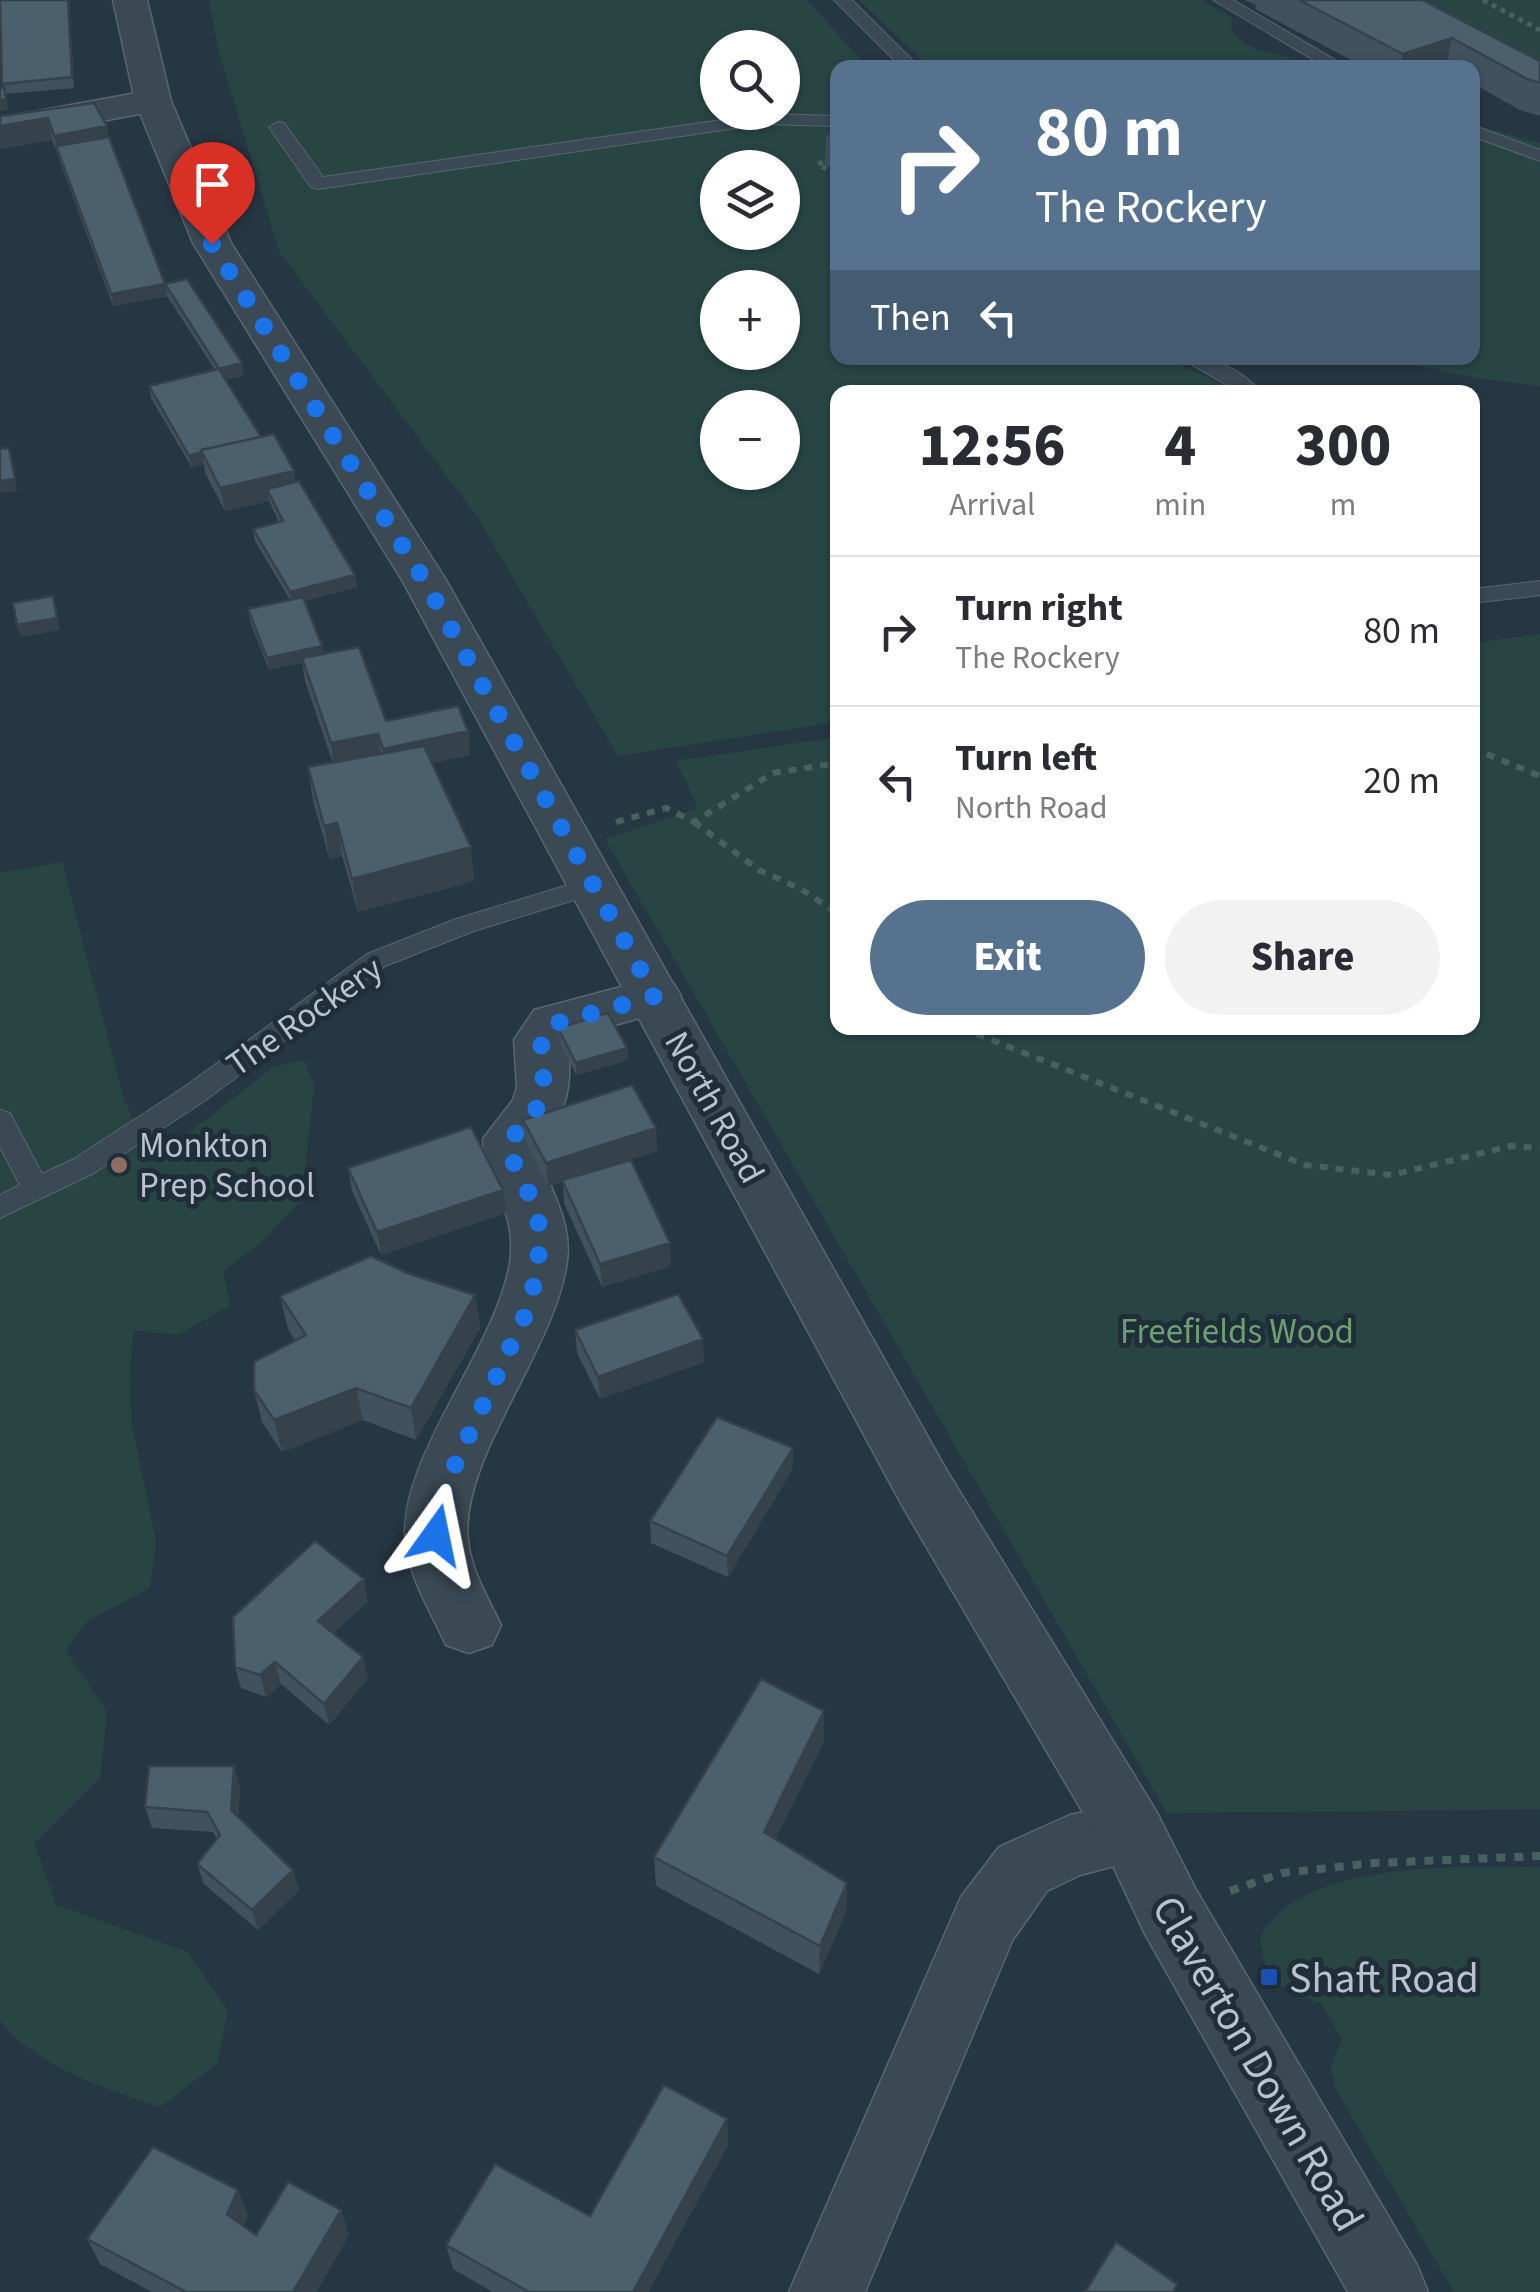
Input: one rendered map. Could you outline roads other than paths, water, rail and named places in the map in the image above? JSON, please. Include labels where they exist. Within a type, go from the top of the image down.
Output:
[{"type":"street","name":"North Road","points":[[130,0],[153,100],[212,244],[424,580],[925,1489],[1132,1833]]},
{"type":"street","points":[[0,130],[153,100]]},
{"type":"street","points":[[469,1625],[448,1577],[436,1535],[447,1482],[528,1309],[538,1267],[540,1228],[532,1200],[510,1155],[510,1140],[537,1108],[544,1087],[541,1040],[553,1024],[655,996]]},
{"type":"street","points":[[827,2292],[986,1920],[1023,1869],[1070,1846],[1132,1833]]},
{"type":"street","name":"Claverton Down Road","points":[[1132,1833],[1170,1911],[1390,2292]]},
{"type":"lane","points":[[842,0],[904,60]]},
{"type":"lane","points":[[1222,0],[1327,60]]},
{"type":"lane","points":[[278,128],[318,184],[764,119],[830,121]]},
{"type":"lane","points":[[1480,133],[1540,156]]},
{"type":"lane","points":[[1206,365],[1241,385]]},
{"type":"lane","points":[[1480,595],[1540,588]]},
{"type":"lane","name":"The Rockery","points":[[0,1208],[84,1166],[192,1095],[376,960],[465,925],[594,886]]},
{"type":"lane","points":[[0,1120],[36,1190]]},
{"type":"place","name":"Monkton Prep School","points":[[119,1165]]},
{"type":"place","name":"Shaft Road","points":[[1269,1977]]},
{"type":"park label","name":"Freefields Wood","points":[[1237,1331]]}]
